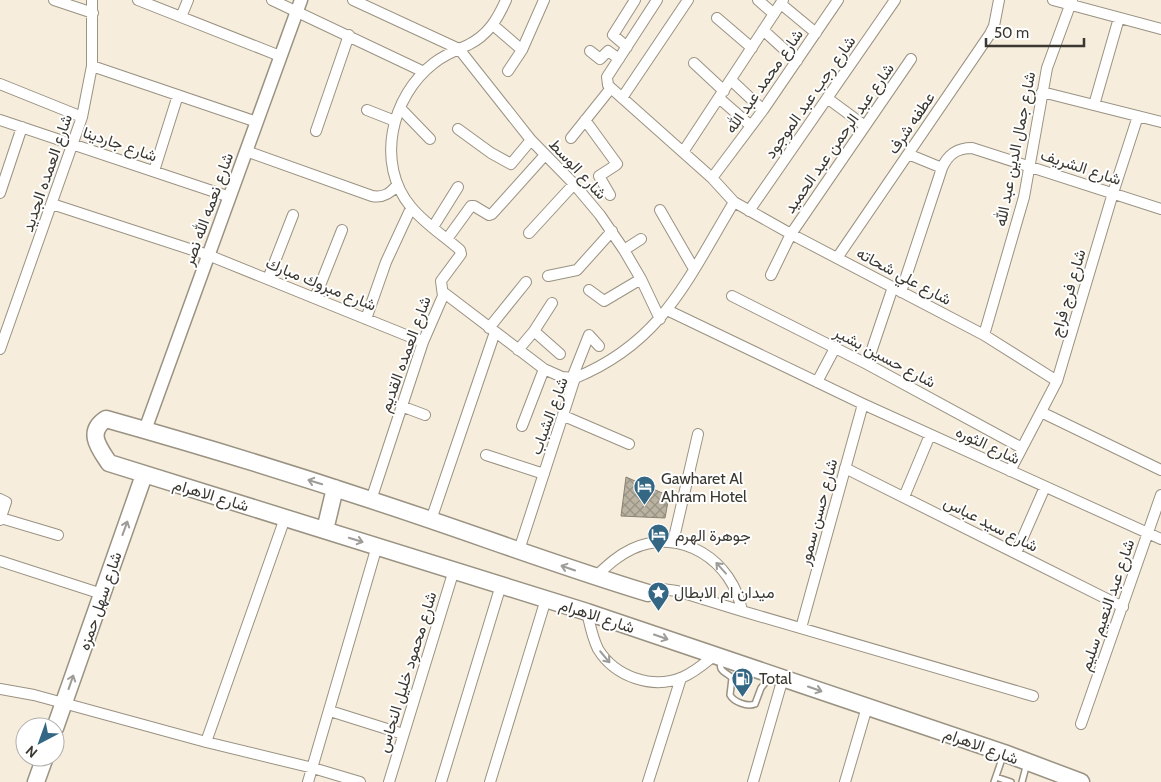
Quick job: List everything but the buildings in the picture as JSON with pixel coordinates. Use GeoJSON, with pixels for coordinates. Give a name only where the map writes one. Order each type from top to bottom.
{"type":"FeatureCollection","features":[{"type":"Feature","properties":{"kind":"main road","name":"شارع الاهرام"},"geometry":{"type":"LineString","coordinates":[[145,430],[106,419],[98,427],[95,438],[109,463],[587,612],[1004,753],[1081,782]]}},
{"type":"Feature","properties":{"kind":"main road"},"geometry":{"type":"LineString","coordinates":[[145,430],[335,488],[595,577],[648,593]]}},
{"type":"Feature","properties":{"kind":"main road","name":"شارع سهل حمزه"},"geometry":{"type":"LineString","coordinates":[[59,717],[144,475]]}},
{"type":"Feature","properties":{"kind":"main road"},"geometry":{"type":"LineString","coordinates":[[325,530],[335,488]]}},
{"type":"Feature","properties":{"kind":"main road"},"geometry":{"type":"LineString","coordinates":[[36,782],[41,767]]}},
{"type":"Feature","properties":{"kind":"street"},"geometry":{"type":"LineString","coordinates":[[54,0],[92,13]]}},
{"type":"Feature","properties":{"kind":"street","name":"شارع العمده الجديد"},"geometry":{"type":"LineString","coordinates":[[0,349],[82,117],[92,66],[92,0]]}},
{"type":"Feature","properties":{"kind":"street"},"geometry":{"type":"LineString","coordinates":[[138,0],[280,56]]}},
{"type":"Feature","properties":{"kind":"street"},"geometry":{"type":"LineString","coordinates":[[181,17],[188,0]]}},
{"type":"Feature","properties":{"kind":"street"},"geometry":{"type":"LineString","coordinates":[[272,0],[299,5],[349,35],[424,72]]}},
{"type":"Feature","properties":{"kind":"street"},"geometry":{"type":"LineString","coordinates":[[352,0],[459,48]]}},
{"type":"Feature","properties":{"kind":"street","name":"شارع العمده القديم"},"geometry":{"type":"LineString","coordinates":[[371,500],[423,342],[442,298],[441,281],[461,254],[460,250],[411,208],[397,185],[390,153],[391,136],[395,121],[410,89],[424,72],[434,62],[481,37],[493,25],[506,0]]}},
{"type":"Feature","properties":{"kind":"street"},"geometry":{"type":"LineString","coordinates":[[508,71],[522,50],[544,0]]}},
{"type":"Feature","properties":{"kind":"street"},"geometry":{"type":"LineString","coordinates":[[627,47],[613,34],[635,0]]}},
{"type":"Feature","properties":{"kind":"street"},"geometry":{"type":"LineString","coordinates":[[571,138],[611,88],[607,80],[657,0]]}},
{"type":"Feature","properties":{"kind":"street"},"geometry":{"type":"LineString","coordinates":[[622,98],[688,0]]}},
{"type":"Feature","properties":{"kind":"street"},"geometry":{"type":"LineString","coordinates":[[758,0],[774,14]]}},
{"type":"Feature","properties":{"kind":"street","name":"شارع محمد عبد الله"},"geometry":{"type":"LineString","coordinates":[[712,178],[763,110],[838,0]]}},
{"type":"Feature","properties":{"kind":"street","name":"شارع رجب عبد الموجود"},"geometry":{"type":"LineString","coordinates":[[749,210],[895,0]]}},
{"type":"Feature","properties":{"kind":"street","name":"عطفه شرف"},"geometry":{"type":"LineString","coordinates":[[837,258],[993,30],[999,0]]}},
{"type":"Feature","properties":{"kind":"street"},"geometry":{"type":"LineString","coordinates":[[1053,0],[1071,2],[1119,18],[1161,29]]}},
{"type":"Feature","properties":{"kind":"street"},"geometry":{"type":"LineString","coordinates":[[683,152],[782,2],[816,32]]}},
{"type":"Feature","properties":{"kind":"street","name":"شارع جمال الدين عبد الله"},"geometry":{"type":"LineString","coordinates":[[984,335],[1020,213],[1030,167],[1042,92],[1054,46],[1071,2]]}},
{"type":"Feature","properties":{"kind":"street","name":"شارع نعمه الله نصر"},"geometry":{"type":"LineString","coordinates":[[145,430],[299,5]]}},
{"type":"Feature","properties":{"kind":"street"},"geometry":{"type":"LineString","coordinates":[[717,18],[752,48]]}},
{"type":"Feature","properties":{"kind":"street"},"geometry":{"type":"LineString","coordinates":[[1094,105],[1119,18]]}},
{"type":"Feature","properties":{"kind":"street"},"geometry":{"type":"LineString","coordinates":[[493,25],[522,50]]}},
{"type":"Feature","properties":{"kind":"street"},"geometry":{"type":"LineString","coordinates":[[763,30],[797,61]]}},
{"type":"Feature","properties":{"kind":"street"},"geometry":{"type":"LineString","coordinates":[[316,131],[349,35]]}},
{"type":"Feature","properties":{"kind":"street","name":"شارع الوسط"},"geometry":{"type":"LineString","coordinates":[[459,48],[531,140],[574,184],[612,231],[664,315]]}},
{"type":"Feature","properties":{"kind":"street"},"geometry":{"type":"LineString","coordinates":[[590,51],[600,59],[608,51],[619,59]]}},
{"type":"Feature","properties":{"kind":"street","name":"شارع عبد الرحمن عبد الحميد"},"geometry":{"type":"LineString","coordinates":[[771,276],[791,234],[911,59]]}},
{"type":"Feature","properties":{"kind":"street"},"geometry":{"type":"LineString","coordinates":[[694,64],[750,126]]}},
{"type":"Feature","properties":{"kind":"street"},"geometry":{"type":"LineString","coordinates":[[92,66],[257,122]]}},
{"type":"Feature","properties":{"kind":"street"},"geometry":{"type":"LineString","coordinates":[[731,80],[763,110]]}},
{"type":"Feature","properties":{"kind":"street"},"geometry":{"type":"LineString","coordinates":[[0,84],[82,117]]}},
{"type":"Feature","properties":{"kind":"street","name":"شارع علي شحاته"},"geometry":{"type":"LineString","coordinates":[[611,88],[712,178],[734,202],[984,335],[1058,380]]}},
{"type":"Feature","properties":{"kind":"street"},"geometry":{"type":"LineString","coordinates":[[1042,92],[1161,122]]}},
{"type":"Feature","properties":{"kind":"street"},"geometry":{"type":"LineString","coordinates":[[154,171],[178,95]]}},
{"type":"Feature","properties":{"kind":"street"},"geometry":{"type":"LineString","coordinates":[[827,98],[865,126]]}},
{"type":"Feature","properties":{"kind":"street"},"geometry":{"type":"LineString","coordinates":[[400,108],[430,139]]}},
{"type":"Feature","properties":{"kind":"street"},"geometry":{"type":"LineString","coordinates":[[367,110],[395,121]]}},
{"type":"Feature","properties":{"kind":"street","name":"شارع فرج فراج"},"geometry":{"type":"LineString","coordinates":[[1010,471],[1058,380],[1113,193],[1138,116]]}},
{"type":"Feature","properties":{"kind":"street","name":"شارع جاردينا"},"geometry":{"type":"LineString","coordinates":[[0,120],[230,197]]}},
{"type":"Feature","properties":{"kind":"street"},"geometry":{"type":"LineString","coordinates":[[585,120],[616,164],[616,166],[599,176],[610,195]]}},
{"type":"Feature","properties":{"kind":"street"},"geometry":{"type":"LineString","coordinates":[[0,193],[22,127]]}},
{"type":"Feature","properties":{"kind":"street"},"geometry":{"type":"LineString","coordinates":[[458,129],[510,164],[531,140]]}},
{"type":"Feature","properties":{"kind":"street","name":"شارع الشريف"},"geometry":{"type":"LineString","coordinates":[[942,168],[950,154],[964,148],[972,148],[1161,209]]}},
{"type":"Feature","properties":{"kind":"street"},"geometry":{"type":"LineString","coordinates":[[246,151],[372,196],[389,194],[397,185]]}},
{"type":"Feature","properties":{"kind":"street"},"geometry":{"type":"LineString","coordinates":[[866,364],[897,289],[942,168],[908,154]]}},
{"type":"Feature","properties":{"kind":"street"},"geometry":{"type":"LineString","coordinates":[[448,240],[471,206],[489,215],[492,214],[545,155]]}},
{"type":"Feature","properties":{"kind":"street"},"geometry":{"type":"LineString","coordinates":[[529,233],[574,184]]}},
{"type":"Feature","properties":{"kind":"street"},"geometry":{"type":"LineString","coordinates":[[433,227],[458,187]]}},
{"type":"Feature","properties":{"kind":"street","name":"شارع الشباب"},"geometry":{"type":"LineString","coordinates":[[519,550],[564,416],[573,378],[602,366],[628,349],[664,315],[734,202]]}},
{"type":"Feature","properties":{"kind":"street","name":"شارع مبروك مبارك"},"geometry":{"type":"LineString","coordinates":[[52,204],[208,255],[423,342]]}},
{"type":"Feature","properties":{"kind":"street"},"geometry":{"type":"LineString","coordinates":[[366,319],[386,262],[411,208]]}},
{"type":"Feature","properties":{"kind":"street"},"geometry":{"type":"LineString","coordinates":[[660,210],[694,269]]}},
{"type":"Feature","properties":{"kind":"street"},"geometry":{"type":"LineString","coordinates":[[268,279],[293,215]]}},
{"type":"Feature","properties":{"kind":"street"},"geometry":{"type":"LineString","coordinates":[[315,298],[342,230]]}},
{"type":"Feature","properties":{"kind":"street"},"geometry":{"type":"LineString","coordinates":[[548,276],[577,270],[612,231]]}},
{"type":"Feature","properties":{"kind":"street"},"geometry":{"type":"LineString","coordinates":[[624,250],[641,239]]}},
{"type":"Feature","properties":{"kind":"street"},"geometry":{"type":"LineString","coordinates":[[589,290],[604,302],[641,279]]}},
{"type":"Feature","properties":{"kind":"street"},"geometry":{"type":"LineString","coordinates":[[431,520],[492,330],[526,282]]}},
{"type":"Feature","properties":{"kind":"street"},"geometry":{"type":"LineString","coordinates":[[443,292],[544,369],[562,377],[573,378],[589,335],[599,346]]}},
{"type":"Feature","properties":{"kind":"street","name":"شارع حسين بشير"},"geometry":{"type":"LineString","coordinates":[[732,296],[866,364],[1022,448]]}},
{"type":"Feature","properties":{"kind":"street"},"geometry":{"type":"LineString","coordinates":[[518,350],[534,331],[552,303]]}},
{"type":"Feature","properties":{"kind":"street","name":"شارع الثوره"},"geometry":{"type":"LineString","coordinates":[[664,315],[817,382],[1161,539]]}},
{"type":"Feature","properties":{"kind":"street"},"geometry":{"type":"LineString","coordinates":[[534,331],[560,354]]}},
{"type":"Feature","properties":{"kind":"street"},"geometry":{"type":"LineString","coordinates":[[817,382],[834,348]]}},
{"type":"Feature","properties":{"kind":"street"},"geometry":{"type":"LineString","coordinates":[[522,426],[544,369]]}},
{"type":"Feature","properties":{"kind":"street","name":"شارع حسن سمور"},"geometry":{"type":"LineString","coordinates":[[801,628],[863,404]]}},
{"type":"Feature","properties":{"kind":"street"},"geometry":{"type":"LineString","coordinates":[[401,406],[425,415]]}},
{"type":"Feature","properties":{"kind":"street"},"geometry":{"type":"LineString","coordinates":[[1041,412],[1161,470]]}},
{"type":"Feature","properties":{"kind":"street"},"geometry":{"type":"LineString","coordinates":[[564,416],[629,444]]}},
{"type":"Feature","properties":{"kind":"street"},"geometry":{"type":"LineString","coordinates":[[673,542],[698,434]]}},
{"type":"Feature","properties":{"kind":"street"},"geometry":{"type":"LineString","coordinates":[[904,497],[930,435]]}},
{"type":"Feature","properties":{"kind":"street"},"geometry":{"type":"LineString","coordinates":[[486,454],[544,474]]}},
{"type":"Feature","properties":{"kind":"street","name":"شارع سيد عباس"},"geometry":{"type":"LineString","coordinates":[[845,468],[1123,607]]}},
{"type":"Feature","properties":{"kind":"street"},"geometry":{"type":"LineString","coordinates":[[1016,554],[1045,487]]}},
{"type":"Feature","properties":{"kind":"street","name":"شارع عبد النعيم سليم"},"geometry":{"type":"LineString","coordinates":[[1081,724],[1161,495]]}},
{"type":"Feature","properties":{"kind":"street"},"geometry":{"type":"LineString","coordinates":[[0,499],[6,501],[0,519],[58,535]]}},
{"type":"Feature","properties":{"kind":"street"},"geometry":{"type":"LineString","coordinates":[[206,742],[285,518]]}},
{"type":"Feature","properties":{"kind":"street"},"geometry":{"type":"LineString","coordinates":[[595,577],[610,562],[633,548],[660,542],[673,542],[703,552],[716,562],[735,587],[742,611]]}},
{"type":"Feature","properties":{"kind":"street"},"geometry":{"type":"LineString","coordinates":[[308,782],[377,546]]}},
{"type":"Feature","properties":{"kind":"street"},"geometry":{"type":"LineString","coordinates":[[0,561],[102,594]]}},
{"type":"Feature","properties":{"kind":"street","name":"شارع محمود خليل النحاس"},"geometry":{"type":"LineString","coordinates":[[389,782],[454,570]]}},
{"type":"Feature","properties":{"kind":"street"},"geometry":{"type":"LineString","coordinates":[[441,782],[501,585]]}},
{"type":"Feature","properties":{"kind":"street"},"geometry":{"type":"LineString","coordinates":[[648,593],[670,589],[1033,696]]}},
{"type":"Feature","properties":{"kind":"street"},"geometry":{"type":"LineString","coordinates":[[490,782],[546,599]]}},
{"type":"Feature","properties":{"kind":"street"},"geometry":{"type":"LineString","coordinates":[[587,612],[592,635],[599,650],[608,662],[621,672],[635,679],[650,682],[666,682],[681,678],[718,656]]}},
{"type":"Feature","properties":{"kind":"street"},"geometry":{"type":"LineString","coordinates":[[753,782],[778,676]]}},
{"type":"Feature","properties":{"kind":"street"},"geometry":{"type":"LineString","coordinates":[[648,782],[681,678]]}},
{"type":"Feature","properties":{"kind":"street"},"geometry":{"type":"LineString","coordinates":[[0,689],[34,695],[360,782]]}},
{"type":"Feature","properties":{"kind":"street"},"geometry":{"type":"LineString","coordinates":[[845,782],[867,707]]}},
{"type":"Feature","properties":{"kind":"street"},"geometry":{"type":"LineString","coordinates":[[330,711],[404,734]]}},
{"type":"Feature","properties":{"kind":"lane"},"geometry":{"type":"LineString","coordinates":[[718,656],[722,672],[730,675],[732,678],[730,696],[734,700],[748,705],[755,704],[761,688],[767,679],[778,676]]}},
{"type":"Feature","properties":{"kind":"lane"},"geometry":{"type":"LineString","coordinates":[[1004,753],[995,780],[1011,782]]}},
{"type":"Feature","properties":{"kind":"lane"},"geometry":{"type":"LineString","coordinates":[[1022,782],[1027,763]]}},
{"type":"Feature","properties":{"kind":"place","name":"Gawharet Al Ahram Hotel"},"geometry":{"type":"Point","coordinates":[645,506]}},
{"type":"Feature","properties":{"kind":"place","name":"جوهرة الهرم"},"geometry":{"type":"Point","coordinates":[659,554]}},
{"type":"Feature","properties":{"kind":"place","name":"ميدان ام الابطال"},"geometry":{"type":"Point","coordinates":[658,611]}},
{"type":"Feature","properties":{"kind":"place","name":"Total"},"geometry":{"type":"Point","coordinates":[743,697]}}]}
